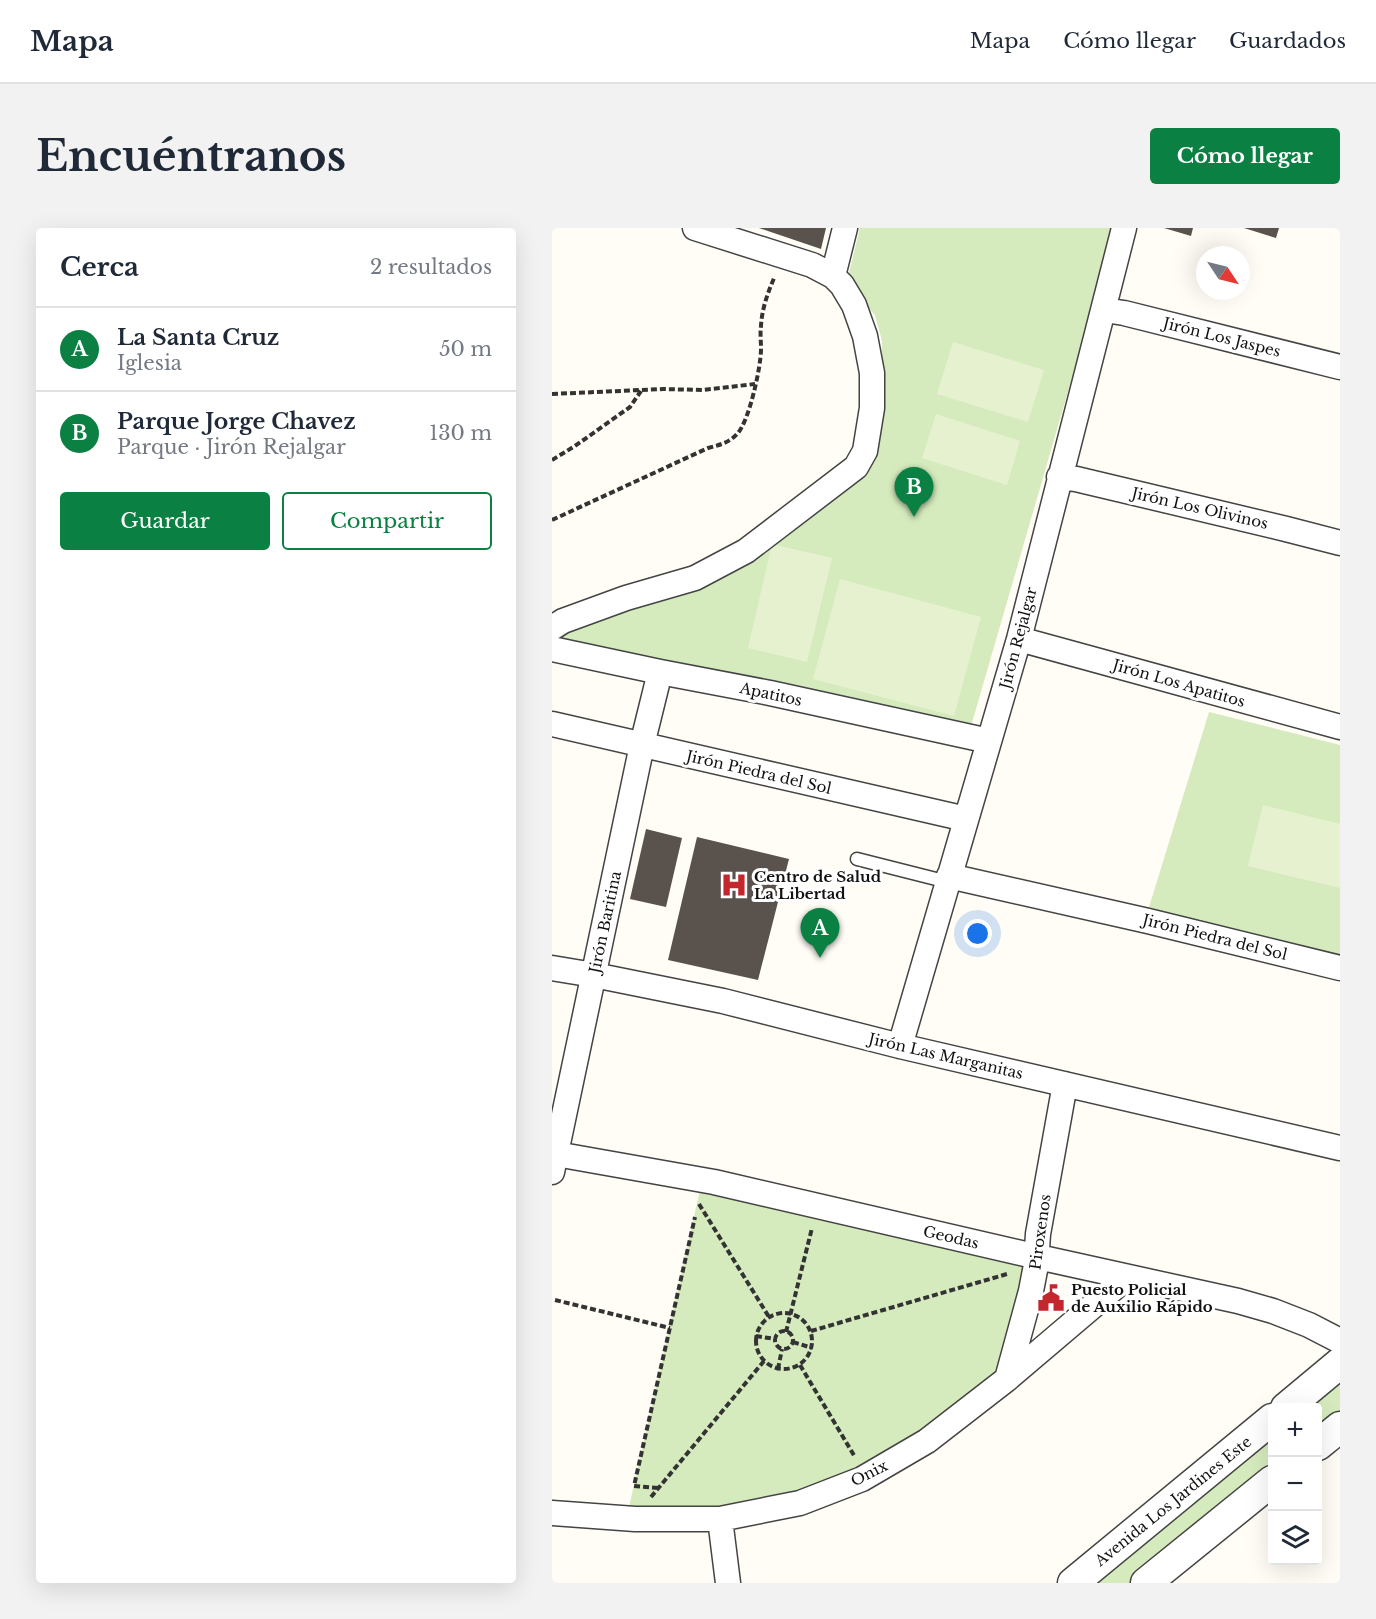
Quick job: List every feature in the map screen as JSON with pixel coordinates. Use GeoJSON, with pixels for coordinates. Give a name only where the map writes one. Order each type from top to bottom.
{"type":"FeatureCollection","features":[{"type":"Feature","properties":{"kind":"street"},"geometry":{"type":"LineString","coordinates":[[552,628],[563,621],[627,598],[706,573],[746,551],[856,467],[865,451],[872,408],[872,373],[865,336],[854,305],[842,285],[833,276],[812,265],[696,228]]}},
{"type":"Feature","properties":{"kind":"street"},"geometry":{"type":"LineString","coordinates":[[833,276],[845,228]]}},
{"type":"Feature","properties":{"kind":"street","name":"Jirón Rejalgar"},"geometry":{"type":"LineString","coordinates":[[900,1046],[1019,639],[1124,228]]}},
{"type":"Feature","properties":{"kind":"street","name":"Jirón Los Jaspes"},"geometry":{"type":"LineString","coordinates":[[1104,310],[1340,366]]}},
{"type":"Feature","properties":{"kind":"street","name":"Jirón Los Olivinos"},"geometry":{"type":"LineString","coordinates":[[1059,477],[1076,479],[1340,543]]}},
{"type":"Feature","properties":{"kind":"street","name":"Jirón Los Apatitos"},"geometry":{"type":"LineString","coordinates":[[1019,639],[1340,727]]}},
{"type":"Feature","properties":{"kind":"street","name":"Apatitos"},"geometry":{"type":"LineString","coordinates":[[552,649],[770,693],[989,741]]}},
{"type":"Feature","properties":{"kind":"street","name":"Jirón Baritina"},"geometry":{"type":"LineString","coordinates":[[554,1163],[642,745],[660,672]]}},
{"type":"Feature","properties":{"kind":"street","name":"Jirón Piedra del Sol"},"geometry":{"type":"LineString","coordinates":[[552,724],[966,819]]}},
{"type":"Feature","properties":{"kind":"street","name":"Jirón Piedra del Sol"},"geometry":{"type":"LineString","coordinates":[[948,879],[1137,918],[1340,968]]}},
{"type":"Feature","properties":{"kind":"street","name":"Jirón Las Marganitas"},"geometry":{"type":"LineString","coordinates":[[552,968],[723,1001],[900,1046],[1340,1148]]}},
{"type":"Feature","properties":{"kind":"street","name":"Piroxenos"},"geometry":{"type":"LineString","coordinates":[[1008,1379],[1038,1257],[1038,1234],[1065,1084]]}},
{"type":"Feature","properties":{"kind":"street","name":"Geodas"},"geometry":{"type":"LineString","coordinates":[[554,1163],[714,1182],[1238,1301],[1309,1325],[1340,1341]]}},
{"type":"Feature","properties":{"kind":"street","name":"Onix"},"geometry":{"type":"LineString","coordinates":[[552,1513],[635,1519],[720,1520],[800,1503],[862,1479],[927,1441],[1008,1379],[1127,1277]]}},
{"type":"Feature","properties":{"kind":"street"},"geometry":{"type":"LineString","coordinates":[[1291,1403],[1340,1363]]}},
{"type":"Feature","properties":{"kind":"street","name":"Avenida Los Jardines Este"},"geometry":{"type":"LineString","coordinates":[[1073,1583],[1268,1422]]}},
{"type":"Feature","properties":{"kind":"street"},"geometry":{"type":"LineString","coordinates":[[1322,1441],[1340,1427]]}},
{"type":"Feature","properties":{"kind":"street"},"geometry":{"type":"LineString","coordinates":[[1146,1583],[1268,1484]]}},
{"type":"Feature","properties":{"kind":"street"},"geometry":{"type":"LineString","coordinates":[[720,1520],[728,1583]]}},
{"type":"Feature","properties":{"kind":"lane"},"geometry":{"type":"LineString","coordinates":[[857,859],[948,879]]}},
{"type":"Feature","properties":{"kind":"path"},"geometry":{"type":"LineString","coordinates":[[552,520],[699,452],[725,444],[738,434],[746,420],[755,384],[761,351],[760,327],[765,298],[783,256]]}},
{"type":"Feature","properties":{"kind":"path"},"geometry":{"type":"LineString","coordinates":[[552,394],[702,390],[755,384]]}},
{"type":"Feature","properties":{"kind":"path"},"geometry":{"type":"LineString","coordinates":[[552,460],[630,407],[641,391]]}},
{"type":"Feature","properties":{"kind":"path"},"geometry":{"type":"LineString","coordinates":[[699,1203],[769,1317]]}},
{"type":"Feature","properties":{"kind":"path"},"geometry":{"type":"LineString","coordinates":[[658,1488],[634,1486],[695,1217]]}},
{"type":"Feature","properties":{"kind":"path"},"geometry":{"type":"LineString","coordinates":[[786,1332],[813,1225]]}},
{"type":"Feature","properties":{"kind":"path"},"geometry":{"type":"LineString","coordinates":[[811,1330],[1013,1272]]}},
{"type":"Feature","properties":{"kind":"path"},"geometry":{"type":"LineString","coordinates":[[555,1300],[670,1328]]}},
{"type":"Feature","properties":{"kind":"path"},"geometry":{"type":"LineString","coordinates":[[782,1312],[791,1313],[807,1323],[811,1330],[812,1348],[807,1359],[800,1365],[791,1369],[778,1369],[764,1361],[759,1354],[756,1336],[759,1327],[769,1317],[782,1312]]}},
{"type":"Feature","properties":{"kind":"path"},"geometry":{"type":"LineString","coordinates":[[786,1332],[777,1334],[775,1339],[777,1345],[782,1349],[789,1348],[793,1342]]}},
{"type":"Feature","properties":{"kind":"path"},"geometry":{"type":"LineString","coordinates":[[786,1332],[793,1342],[812,1348]]}},
{"type":"Feature","properties":{"kind":"path"},"geometry":{"type":"LineString","coordinates":[[756,1336],[775,1339]]}},
{"type":"Feature","properties":{"kind":"path"},"geometry":{"type":"LineString","coordinates":[[778,1369],[782,1349]]}},
{"type":"Feature","properties":{"kind":"path"},"geometry":{"type":"LineString","coordinates":[[645,1504],[764,1361]]}},
{"type":"Feature","properties":{"kind":"path"},"geometry":{"type":"LineString","coordinates":[[800,1365],[857,1460]]}},
{"type":"Feature","properties":{"kind":"green space"},"geometry":{"type":"Polygon","coordinates":[[[860,228],[1111,228],[1080,350],[969,733],[556,640],[562,630],[697,581],[862,472],[882,409],[882,341],[875,315],[846,285],[860,228]]]}},
{"type":"Feature","properties":{"kind":"green space"},"geometry":{"type":"Polygon","coordinates":[[[953,342],[1044,370],[1028,422],[937,394],[953,342]]]}},
{"type":"Feature","properties":{"kind":"green space"},"geometry":{"type":"Polygon","coordinates":[[[936,414],[1020,441],[1007,485],[922,458],[936,414]]]}},
{"type":"Feature","properties":{"kind":"green space"},"geometry":{"type":"Polygon","coordinates":[[[772,544],[832,558],[807,662],[748,648],[772,544]]]}},
{"type":"Feature","properties":{"kind":"green space"},"geometry":{"type":"Polygon","coordinates":[[[840,579],[981,617],[954,716],[813,679],[840,579]]]}},
{"type":"Feature","properties":{"kind":"green space"},"geometry":{"type":"Polygon","coordinates":[[[1209,712],[1340,745],[1340,961],[1146,917],[1209,712]]]}},
{"type":"Feature","properties":{"kind":"green space"},"geometry":{"type":"Polygon","coordinates":[[[1263,805],[1340,824],[1340,888],[1248,866],[1263,805]]]}},
{"type":"Feature","properties":{"kind":"green space"},"geometry":{"type":"Polygon","coordinates":[[[702,1181],[1037,1258],[1007,1378],[928,1440],[800,1502],[627,1516],[702,1181]]]}},
{"type":"Feature","properties":{"kind":"green space"},"geometry":{"type":"Polygon","coordinates":[[[1340,1375],[1340,1412],[1322,1427],[1322,1403],[1307,1403],[1340,1375]]]}},
{"type":"Feature","properties":{"kind":"green space"},"geometry":{"type":"Polygon","coordinates":[[[1268,1433],[1268,1470],[1132,1583],[1085,1583],[1268,1433]]]}},
{"type":"Feature","properties":{"kind":"building"},"geometry":{"type":"Polygon","coordinates":[[[759,228],[826,228],[821,249],[759,228]]]}},
{"type":"Feature","properties":{"kind":"building"},"geometry":{"type":"Polygon","coordinates":[[[1164,228],[1193,228],[1191,236],[1164,228]]]}},
{"type":"Feature","properties":{"kind":"building"},"geometry":{"type":"Polygon","coordinates":[[[1244,228],[1279,228],[1276,238],[1244,228]]]}},
{"type":"Feature","properties":{"kind":"building"},"geometry":{"type":"Polygon","coordinates":[[[646,829],[682,838],[666,907],[630,899],[646,829]]]}},
{"type":"Feature","properties":{"kind":"building","name":"Centro de Salud La Libertad"},"geometry":{"type":"Polygon","coordinates":[[[697,837],[789,859],[758,980],[668,960],[697,837]]]}},
{"type":"Feature","properties":{"kind":"place","name":"Parque Jorge Chavez"},"geometry":{"type":"Point","coordinates":[914,517]}},
{"type":"Feature","properties":{"kind":"place","name":"Centro de Salud La Libertad"},"geometry":{"type":"Point","coordinates":[734,885]}},
{"type":"Feature","properties":{"kind":"place","name":"La Santa Cruz"},"geometry":{"type":"Point","coordinates":[820,958]}},
{"type":"Feature","properties":{"kind":"place","name":"Puesto Policial de Auxilio Rápido"},"geometry":{"type":"Point","coordinates":[1051,1298]}}]}
